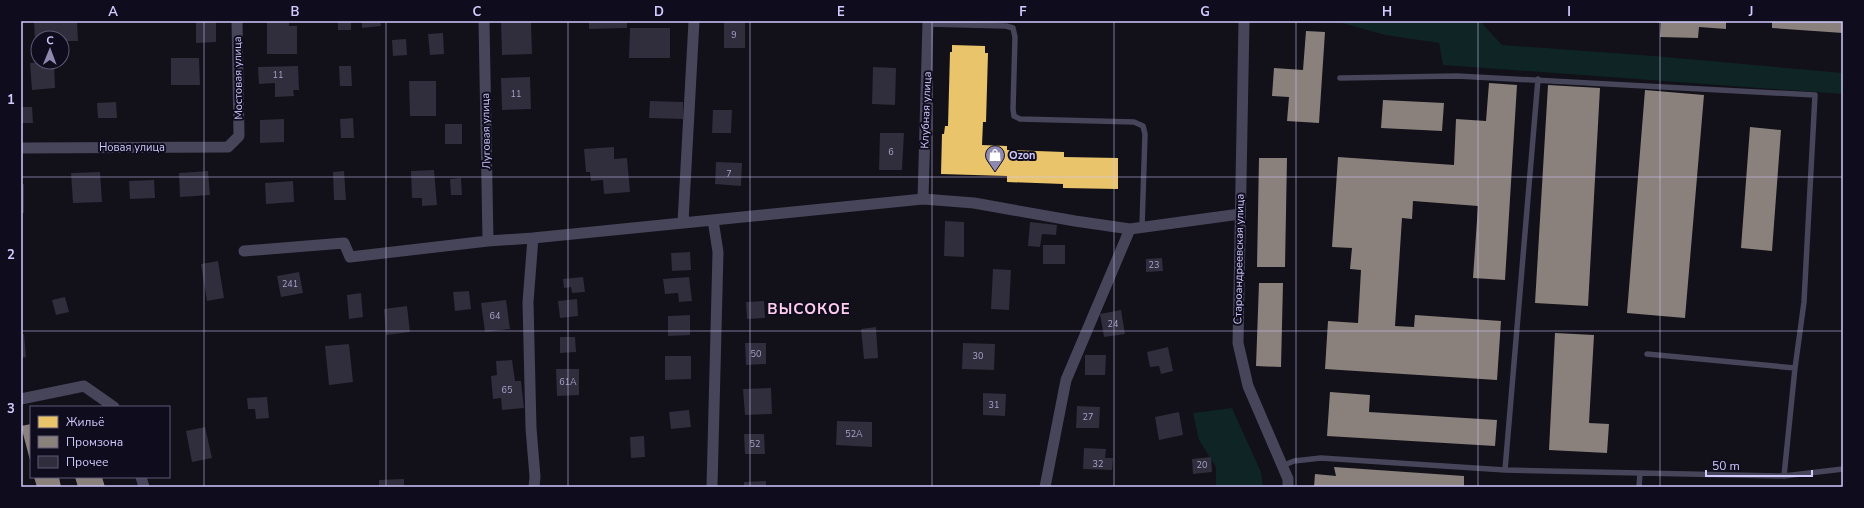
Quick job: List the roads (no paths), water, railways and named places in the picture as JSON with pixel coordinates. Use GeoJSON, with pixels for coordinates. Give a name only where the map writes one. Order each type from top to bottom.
{"type":"FeatureCollection","features":[{"type":"Feature","properties":{"kind":"street","name":"Мостовая улица"},"geometry":{"type":"LineString","coordinates":[[237,21],[239,136]]}},
{"type":"Feature","properties":{"kind":"street","name":"Луговая улица"},"geometry":{"type":"LineString","coordinates":[[484,21],[488,241]]}},
{"type":"Feature","properties":{"kind":"street"},"geometry":{"type":"LineString","coordinates":[[682,222],[694,21]]}},
{"type":"Feature","properties":{"kind":"street","name":"Староандреевская улица"},"geometry":{"type":"LineString","coordinates":[[1244,21],[1238,343],[1248,386],[1288,479],[1288,487]]}},
{"type":"Feature","properties":{"kind":"street","name":"Клубная улица"},"geometry":{"type":"LineString","coordinates":[[923,198],[928,22]]}},
{"type":"Feature","properties":{"kind":"street","name":"Новая улица"},"geometry":{"type":"LineString","coordinates":[[21,148],[228,147],[239,136]]}},
{"type":"Feature","properties":{"kind":"street"},"geometry":{"type":"LineString","coordinates":[[244,251],[344,243],[350,257],[488,241],[533,238],[923,198],[974,203],[1130,229],[1240,214]]}},
{"type":"Feature","properties":{"kind":"street"},"geometry":{"type":"LineString","coordinates":[[712,487],[718,252],[713,220]]}},
{"type":"Feature","properties":{"kind":"street"},"geometry":{"type":"LineString","coordinates":[[1045,487],[1066,380],[1130,229]]}},
{"type":"Feature","properties":{"kind":"street"},"geometry":{"type":"LineString","coordinates":[[533,238],[528,302],[531,428],[535,477],[534,487]]}},
{"type":"Feature","properties":{"kind":"street"},"geometry":{"type":"LineString","coordinates":[[21,399],[84,386],[113,406]]}},
{"type":"Feature","properties":{"kind":"lane"},"geometry":{"type":"LineString","coordinates":[[928,22],[1006,26],[1013,28],[1015,37],[1012,109],[1014,116],[1020,119],[1134,122],[1143,126],[1145,134],[1142,227]]}},
{"type":"Feature","properties":{"kind":"lane"},"geometry":{"type":"LineString","coordinates":[[1340,78],[1457,76],[1538,79],[1815,95],[1804,302],[1795,368],[1784,476]]}},
{"type":"Feature","properties":{"kind":"lane"},"geometry":{"type":"LineString","coordinates":[[1505,470],[1538,79]]}},
{"type":"Feature","properties":{"kind":"lane"},"geometry":{"type":"LineString","coordinates":[[1647,354],[1795,368]]}},
{"type":"Feature","properties":{"kind":"lane"},"geometry":{"type":"LineString","coordinates":[[1282,466],[1294,461],[1321,458],[1505,470],[1640,473],[1784,476],[1843,469]]}},
{"type":"Feature","properties":{"kind":"lane"},"geometry":{"type":"LineString","coordinates":[[1639,487],[1640,473]]}},
{"type":"Feature","properties":{"kind":"place","name":"Ozon"},"geometry":{"type":"Point","coordinates":[995,172]}},
{"type":"Feature","properties":{"kind":"district","name":"ВЫСОКОЕ"},"geometry":{"type":"Point","coordinates":[809,309]}}]}
